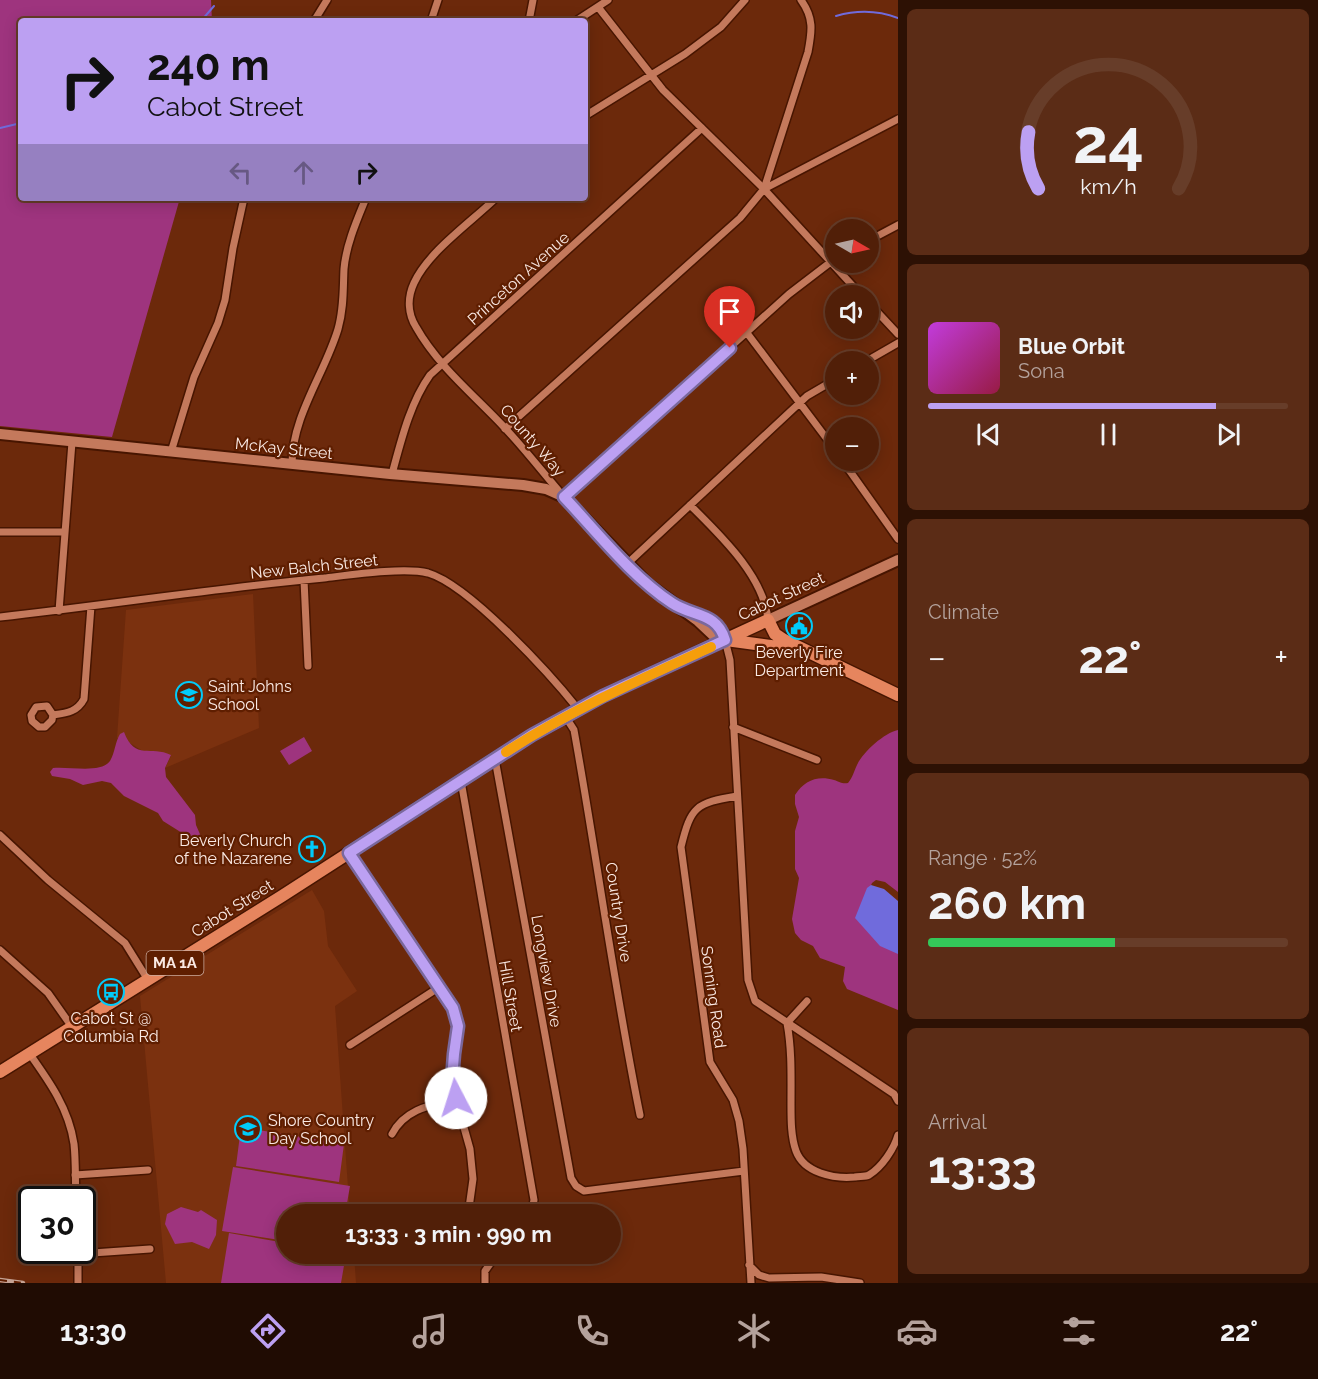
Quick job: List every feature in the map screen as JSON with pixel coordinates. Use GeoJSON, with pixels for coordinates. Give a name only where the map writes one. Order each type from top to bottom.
{"type":"FeatureCollection","features":[{"type":"Feature","properties":{"kind":"highway","name":"Cabot Street"},"geometry":{"type":"LineString","coordinates":[[0,1072],[565,716],[768,620]]}},
{"type":"Feature","properties":{"kind":"highway"},"geometry":{"type":"LineString","coordinates":[[768,620],[778,637],[898,695]]}},
{"type":"Feature","properties":{"kind":"highway"},"geometry":{"type":"LineString","coordinates":[[725,640],[801,650]]}},
{"type":"Feature","properties":{"kind":"main road","name":"McKay Street"},"geometry":{"type":"LineString","coordinates":[[0,434],[536,487],[564,497]]}},
{"type":"Feature","properties":{"kind":"main road","name":"County Way"},"geometry":{"type":"LineString","coordinates":[[564,497],[654,590],[681,609],[716,622],[725,640]]}},
{"type":"Feature","properties":{"kind":"main road","name":"Cabot Street"},"geometry":{"type":"LineString","coordinates":[[768,620],[898,560]]}},
{"type":"Feature","properties":{"kind":"street"},"geometry":{"type":"LineString","coordinates":[[316,18],[327,0]]}},
{"type":"Feature","properties":{"kind":"street"},"geometry":{"type":"LineString","coordinates":[[432,18],[438,0]]}},
{"type":"Feature","properties":{"kind":"street"},"geometry":{"type":"LineString","coordinates":[[530,18],[533,0]]}},
{"type":"Feature","properties":{"kind":"street"},"geometry":{"type":"LineString","coordinates":[[581,18],[609,0]]}},
{"type":"Feature","properties":{"kind":"street"},"geometry":{"type":"LineString","coordinates":[[588,114],[685,54],[721,27],[745,0]]}},
{"type":"Feature","properties":{"kind":"street"},"geometry":{"type":"LineString","coordinates":[[505,429],[740,218],[764,189],[808,52],[812,20],[801,0]]}},
{"type":"Feature","properties":{"kind":"street"},"geometry":{"type":"LineString","coordinates":[[598,7],[663,90],[825,252]]}},
{"type":"Feature","properties":{"kind":"street"},"geometry":{"type":"LineString","coordinates":[[764,189],[898,119]]}},
{"type":"Feature","properties":{"kind":"street","name":"Princeton Avenue"},"geometry":{"type":"LineString","coordinates":[[392,474],[422,387],[442,364],[702,128]]}},
{"type":"Feature","properties":{"kind":"street"},"geometry":{"type":"LineString","coordinates":[[171,452],[194,377],[218,323],[225,300],[243,201]]}},
{"type":"Feature","properties":{"kind":"street"},"geometry":{"type":"LineString","coordinates":[[292,464],[296,434],[338,328],[344,304],[344,268],[365,201]]}},
{"type":"Feature","properties":{"kind":"street","name":"County Way"},"geometry":{"type":"LineString","coordinates":[[493,201],[421,268],[410,295],[409,311],[416,327],[442,364],[505,429],[564,497]]}},
{"type":"Feature","properties":{"kind":"street"},"geometry":{"type":"LineString","coordinates":[[879,234],[898,225]]}},
{"type":"Feature","properties":{"kind":"street"},"geometry":{"type":"LineString","coordinates":[[564,497],[825,265]]}},
{"type":"Feature","properties":{"kind":"street"},"geometry":{"type":"LineString","coordinates":[[843,273],[853,285]]}},
{"type":"Feature","properties":{"kind":"street"},"geometry":{"type":"LineString","coordinates":[[879,314],[898,334]]}},
{"type":"Feature","properties":{"kind":"street"},"geometry":{"type":"LineString","coordinates":[[747,333],[825,437]]}},
{"type":"Feature","properties":{"kind":"street"},"geometry":{"type":"LineString","coordinates":[[879,354],[898,343]]}},
{"type":"Feature","properties":{"kind":"street"},"geometry":{"type":"LineString","coordinates":[[627,564],[807,396],[825,385]]}},
{"type":"Feature","properties":{"kind":"street"},"geometry":{"type":"LineString","coordinates":[[59,610],[72,442]]}},
{"type":"Feature","properties":{"kind":"street"},"geometry":{"type":"LineString","coordinates":[[850,471],[898,539]]}},
{"type":"Feature","properties":{"kind":"street"},"geometry":{"type":"LineString","coordinates":[[690,505],[722,537],[745,566],[767,606],[768,620]]}},
{"type":"Feature","properties":{"kind":"street"},"geometry":{"type":"LineString","coordinates":[[0,532],[65,531]]}},
{"type":"Feature","properties":{"kind":"street","name":"New Balch Street"},"geometry":{"type":"LineString","coordinates":[[0,617],[304,580],[417,571],[438,577],[455,587],[482,609],[525,651],[578,709]]}},
{"type":"Feature","properties":{"kind":"street"},"geometry":{"type":"LineString","coordinates":[[304,580],[308,666]]}},
{"type":"Feature","properties":{"kind":"street"},"geometry":{"type":"LineString","coordinates":[[53,715],[75,711],[84,699],[91,606]]}},
{"type":"Feature","properties":{"kind":"street"},"geometry":{"type":"LineString","coordinates":[[725,640],[730,660],[748,980],[755,1001],[894,1094],[898,1101]]}},
{"type":"Feature","properties":{"kind":"street","name":"Country Drive"},"geometry":{"type":"LineString","coordinates":[[565,716],[574,730],[627,1054],[640,1115]]}},
{"type":"Feature","properties":{"kind":"street"},"geometry":{"type":"LineString","coordinates":[[734,727],[817,760]]}},
{"type":"Feature","properties":{"kind":"street","name":"Longview Drive"},"geometry":{"type":"LineString","coordinates":[[495,759],[571,1178],[576,1186],[584,1191],[744,1171]]}},
{"type":"Feature","properties":{"kind":"street","name":"Hill Street"},"geometry":{"type":"LineString","coordinates":[[461,781],[533,1204]]}},
{"type":"Feature","properties":{"kind":"street","name":"Sonning Road"},"geometry":{"type":"LineString","coordinates":[[737,796],[703,804],[693,811],[686,826],[681,847],[710,1062],[733,1100],[739,1121],[751,1283]]}},
{"type":"Feature","properties":{"kind":"street"},"geometry":{"type":"LineString","coordinates":[[0,836],[48,880],[124,943],[148,980]]}},
{"type":"Feature","properties":{"kind":"street"},"geometry":{"type":"LineString","coordinates":[[349,853],[453,1008],[458,1026],[452,1080],[470,1149],[473,1179],[470,1204]]}},
{"type":"Feature","properties":{"kind":"street"},"geometry":{"type":"LineString","coordinates":[[0,950],[48,993],[72,1027]]}},
{"type":"Feature","properties":{"kind":"street"},"geometry":{"type":"LineString","coordinates":[[350,1045],[438,988]]}},
{"type":"Feature","properties":{"kind":"street"},"geometry":{"type":"LineString","coordinates":[[787,1023],[807,1001]]}},
{"type":"Feature","properties":{"kind":"street"},"geometry":{"type":"LineString","coordinates":[[787,1023],[790,1040],[792,1124],[796,1152],[806,1165],[823,1174],[847,1177],[868,1175],[895,1145],[898,1135]]}},
{"type":"Feature","properties":{"kind":"street"},"geometry":{"type":"LineString","coordinates":[[29,1053],[55,1090],[68,1120],[74,1144],[75,1186]]}},
{"type":"Feature","properties":{"kind":"street"},"geometry":{"type":"LineString","coordinates":[[392,1134],[398,1122],[416,1110],[456,1098]]}},
{"type":"Feature","properties":{"kind":"street"},"geometry":{"type":"LineString","coordinates":[[75,1175],[148,1170]]}},
{"type":"Feature","properties":{"kind":"street"},"geometry":{"type":"LineString","coordinates":[[96,1251],[150,1249]]}},
{"type":"Feature","properties":{"kind":"street"},"geometry":{"type":"LineString","coordinates":[[78,1264],[78,1283]]}},
{"type":"Feature","properties":{"kind":"street"},"geometry":{"type":"LineString","coordinates":[[485,1283],[485,1271],[490,1264]]}},
{"type":"Feature","properties":{"kind":"street"},"geometry":{"type":"LineString","coordinates":[[749,1265],[759,1275],[769,1278],[821,1277],[860,1283]]}},
{"type":"Feature","properties":{"kind":"shaded area"},"geometry":{"type":"Polygon","coordinates":[[[0,0],[211,0],[212,18],[18,18],[18,201],[179,201],[112,437],[0,426],[0,0]]]}},
{"type":"Feature","properties":{"kind":"shaded area","name":"Saint Johns School"},"geometry":{"type":"Polygon","coordinates":[[[253,594],[259,728],[165,768],[171,756],[153,751],[144,752],[127,741],[117,738],[126,610],[253,594]]]}},
{"type":"Feature","properties":{"kind":"shaded area"},"geometry":{"type":"Polygon","coordinates":[[[898,730],[898,892],[885,882],[876,880],[872,883],[861,908],[898,947],[898,1010],[847,989],[843,981],[845,967],[820,958],[813,946],[801,940],[795,933],[792,919],[799,878],[795,869],[795,831],[799,817],[795,795],[802,786],[812,780],[822,778],[848,783],[860,760],[869,749],[880,739],[898,730]]]}},
{"type":"Feature","properties":{"kind":"shaded area"},"geometry":{"type":"Polygon","coordinates":[[[124,732],[128,741],[138,749],[171,755],[165,768],[166,777],[195,815],[196,825],[206,848],[163,821],[158,813],[124,796],[111,783],[102,781],[83,785],[70,779],[52,776],[50,772],[53,768],[92,768],[106,765],[112,758],[120,734],[124,732]]]}},
{"type":"Feature","properties":{"kind":"shaded area"},"geometry":{"type":"Polygon","coordinates":[[[304,737],[312,751],[289,765],[280,751],[304,737]]]}},
{"type":"Feature","properties":{"kind":"shaded area"},"geometry":{"type":"Polygon","coordinates":[[[871,885],[884,889],[898,901],[898,954],[880,946],[855,918],[867,888],[871,885]]]}},
{"type":"Feature","properties":{"kind":"shaded area","name":"Shore Country Day School"},"geometry":{"type":"Polygon","coordinates":[[[312,890],[324,911],[328,946],[357,991],[335,1006],[349,1204],[276,1204],[276,1264],[355,1264],[356,1283],[166,1283],[140,996],[312,890]]]}},
{"type":"Feature","properties":{"kind":"shaded area"},"geometry":{"type":"Polygon","coordinates":[[[241,1127],[344,1144],[339,1182],[236,1166],[241,1127]]]}},
{"type":"Feature","properties":{"kind":"shaded area"},"geometry":{"type":"Polygon","coordinates":[[[233,1167],[350,1186],[347,1204],[276,1204],[276,1239],[222,1231],[233,1167]]]}},
{"type":"Feature","properties":{"kind":"shaded area"},"geometry":{"type":"Polygon","coordinates":[[[181,1207],[198,1212],[201,1210],[217,1220],[216,1235],[209,1249],[192,1242],[175,1244],[165,1224],[167,1214],[181,1207]]]}},
{"type":"Feature","properties":{"kind":"shaded area"},"geometry":{"type":"Polygon","coordinates":[[[229,1233],[276,1241],[276,1264],[344,1264],[341,1283],[221,1283],[229,1233]]]}},
{"type":"Feature","properties":{"kind":"waterway"},"geometry":{"type":"LineString","coordinates":[[204,18],[214,6]]}},
{"type":"Feature","properties":{"kind":"waterway"},"geometry":{"type":"LineString","coordinates":[[836,16],[867,12],[882,13],[898,18]]}},
{"type":"Feature","properties":{"kind":"waterway"},"geometry":{"type":"LineString","coordinates":[[0,128],[18,124]]}},
{"type":"Feature","properties":{"kind":"railway"},"geometry":{"type":"LineString","coordinates":[[0,1280],[23,1283]]}},
{"type":"Feature","properties":{"kind":"slow traffic"},"geometry":{"type":"LineString","coordinates":[[506,752],[603,696],[711,647]]}},
{"type":"Feature","properties":{"kind":"place","name":"Beverly Fire Department"},"geometry":{"type":"Point","coordinates":[799,626]}},
{"type":"Feature","properties":{"kind":"place","name":"Saint Johns School"},"geometry":{"type":"Point","coordinates":[189,695]}},
{"type":"Feature","properties":{"kind":"place","name":"Beverly Church of the Nazarene"},"geometry":{"type":"Point","coordinates":[312,849]}},
{"type":"Feature","properties":{"kind":"place","name":"Cabot St @ Columbia Rd"},"geometry":{"type":"Point","coordinates":[111,992]}},
{"type":"Feature","properties":{"kind":"place","name":"Shore Country Day School"},"geometry":{"type":"Point","coordinates":[248,1129]}},
{"type":"Feature","properties":{"kind":"route"},"geometry":{"type":"LineString","coordinates":[[456,1098],[452,1080],[458,1026],[453,1008],[349,853],[532,735],[603,696],[725,640],[716,622],[681,609],[649,585],[564,497],[730,348]]}}]}
